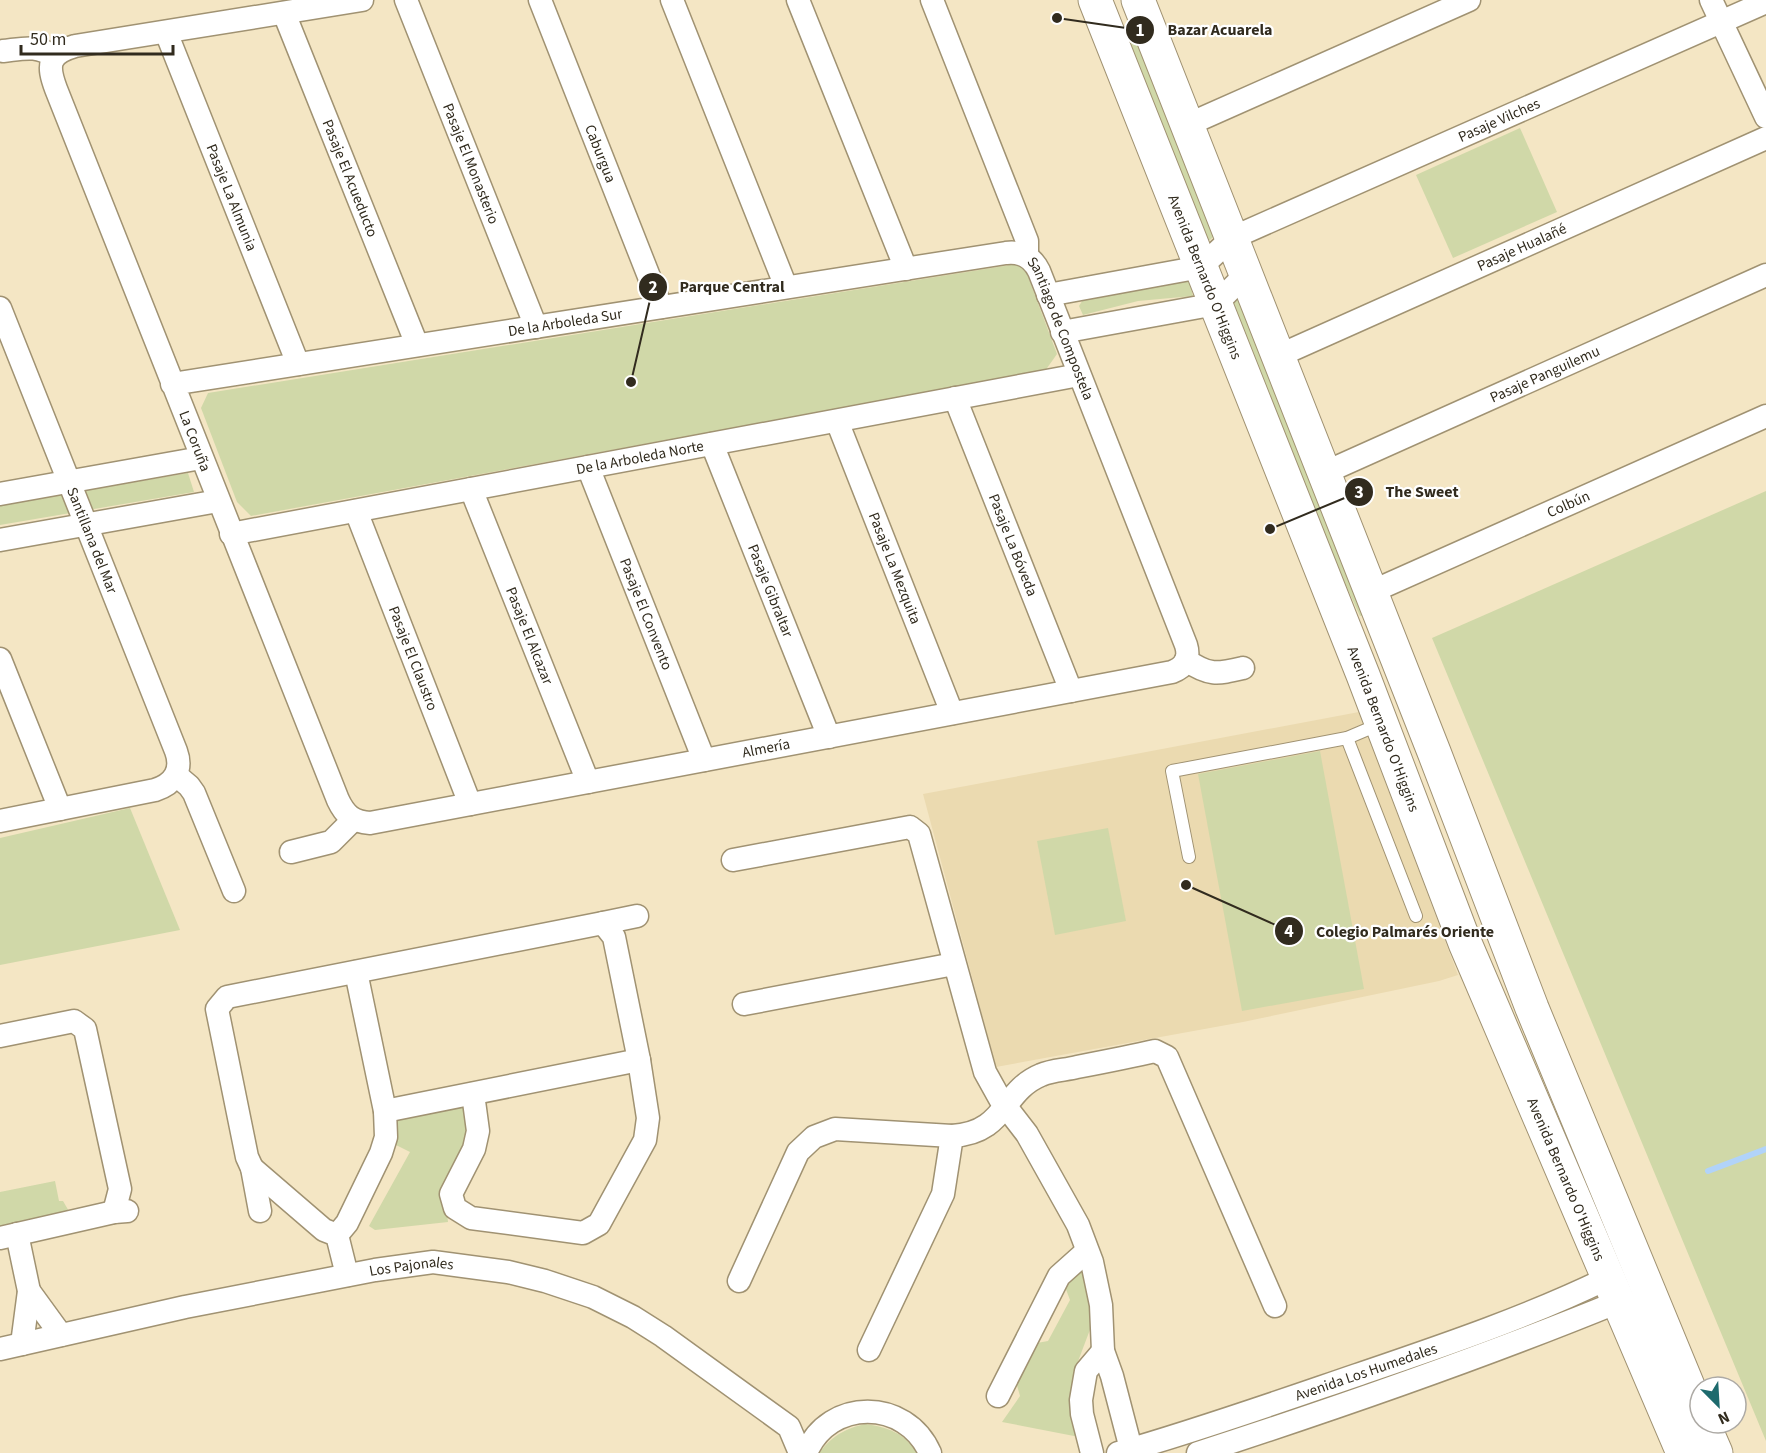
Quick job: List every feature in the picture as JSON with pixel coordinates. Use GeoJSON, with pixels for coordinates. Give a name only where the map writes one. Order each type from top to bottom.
{"type":"FeatureCollection","features":[{"type":"Feature","properties":{"kind":"main road"},"geometry":{"type":"LineString","coordinates":[[1098,7],[1129,0]]}},
{"type":"Feature","properties":{"kind":"main road"},"geometry":{"type":"LineString","coordinates":[[1138,0],[1377,606],[1532,1008],[1688,1386]]}},
{"type":"Feature","properties":{"kind":"main road","name":"Avenida Bernardo O'Higgins"},"geometry":{"type":"LineString","coordinates":[[1098,7],[1382,724],[1473,963],[1683,1453]]}},
{"type":"Feature","properties":{"kind":"main road"},"geometry":{"type":"LineString","coordinates":[[1333,601],[1346,615],[1365,621],[1377,606]]}},
{"type":"Feature","properties":{"kind":"main road"},"geometry":{"type":"LineString","coordinates":[[1708,1435],[1716,1453]]}},
{"type":"Feature","properties":{"kind":"street"},"geometry":{"type":"LineString","coordinates":[[3,51],[34,48],[42,49],[54,57],[62,50],[75,46],[362,0]]}},
{"type":"Feature","properties":{"kind":"street","name":"Pasaje El Monasterio"},"geometry":{"type":"LineString","coordinates":[[406,0],[536,327]]}},
{"type":"Feature","properties":{"kind":"street","name":"Caburgua"},"geometry":{"type":"LineString","coordinates":[[540,0],[661,307]]}},
{"type":"Feature","properties":{"kind":"street"},"geometry":{"type":"LineString","coordinates":[[672,0],[786,287]]}},
{"type":"Feature","properties":{"kind":"street"},"geometry":{"type":"LineString","coordinates":[[798,0],[906,269]]}},
{"type":"Feature","properties":{"kind":"street","name":"Santiago de Compostela"},"geometry":{"type":"LineString","coordinates":[[933,0],[1027,241],[1027,256],[1036,265],[1186,645],[1188,655],[1186,660]]}},
{"type":"Feature","properties":{"kind":"street"},"geometry":{"type":"LineString","coordinates":[[1187,125],[1468,0]]}},
{"type":"Feature","properties":{"kind":"street"},"geometry":{"type":"LineString","coordinates":[[1711,0],[1766,117]]}},
{"type":"Feature","properties":{"kind":"street","name":"Pasaje Vilches"},"geometry":{"type":"LineString","coordinates":[[1232,238],[1766,2]]}},
{"type":"Feature","properties":{"kind":"street","name":"Pasaje El Acueducto"},"geometry":{"type":"LineString","coordinates":[[284,13],[417,345]]}},
{"type":"Feature","properties":{"kind":"street","name":"Pasaje La Almunia"},"geometry":{"type":"LineString","coordinates":[[166,32],[298,364]]}},
{"type":"Feature","properties":{"kind":"street","name":"La Coruña"},"geometry":{"type":"LineString","coordinates":[[54,57],[50,62],[52,79],[201,458],[338,800],[343,810],[354,820]]}},
{"type":"Feature","properties":{"kind":"street","name":"Pasaje Hualañé"},"geometry":{"type":"LineString","coordinates":[[1278,356],[1766,138]]}},
{"type":"Feature","properties":{"kind":"street"},"geometry":{"type":"LineString","coordinates":[[1048,295],[1201,267],[1232,238]]}},
{"type":"Feature","properties":{"kind":"street","name":"De la Arboleda Sur"},"geometry":{"type":"LineString","coordinates":[[172,384],[1006,253],[1020,253],[1027,256]]}},
{"type":"Feature","properties":{"kind":"street"},"geometry":{"type":"LineString","coordinates":[[1047,381],[1066,342],[1216,304],[1246,274]]}},
{"type":"Feature","properties":{"kind":"street","name":"Pasaje Panguilemu"},"geometry":{"type":"LineString","coordinates":[[1324,473],[1766,275]]}},
{"type":"Feature","properties":{"kind":"street","name":"Santillana del Mar"},"geometry":{"type":"LineString","coordinates":[[0,308],[179,759],[176,775]]}},
{"type":"Feature","properties":{"kind":"street","name":"De la Arboleda Norte"},"geometry":{"type":"LineString","coordinates":[[231,534],[1079,375]]}},
{"type":"Feature","properties":{"kind":"street","name":"Pasaje La Bóveda"},"geometry":{"type":"LineString","coordinates":[[955,398],[1071,691]]}},
{"type":"Feature","properties":{"kind":"street","name":"Colbún"},"geometry":{"type":"LineString","coordinates":[[1377,606],[1766,416]]}},
{"type":"Feature","properties":{"kind":"street","name":"Pasaje La Mezquita"},"geometry":{"type":"LineString","coordinates":[[837,421],[952,714]]}},
{"type":"Feature","properties":{"kind":"street","name":"Pasaje Gibraltar"},"geometry":{"type":"LineString","coordinates":[[712,444],[829,737]]}},
{"type":"Feature","properties":{"kind":"street"},"geometry":{"type":"LineString","coordinates":[[0,494],[201,458]]}},
{"type":"Feature","properties":{"kind":"street","name":"Pasaje El Convento"},"geometry":{"type":"LineString","coordinates":[[588,467],[704,760]]}},
{"type":"Feature","properties":{"kind":"street","name":"Pasaje El Alcazar"},"geometry":{"type":"LineString","coordinates":[[471,489],[588,782]]}},
{"type":"Feature","properties":{"kind":"street"},"geometry":{"type":"LineString","coordinates":[[0,540],[218,501]]}},
{"type":"Feature","properties":{"kind":"street","name":"Pasaje El Claustro"},"geometry":{"type":"LineString","coordinates":[[356,511],[470,804]]}},
{"type":"Feature","properties":{"kind":"street"},"geometry":{"type":"LineString","coordinates":[[0,659],[60,809]]}},
{"type":"Feature","properties":{"kind":"street"},"geometry":{"type":"LineString","coordinates":[[1186,660],[1207,672],[1221,673],[1243,668]]}},
{"type":"Feature","properties":{"kind":"street","name":"Almería"},"geometry":{"type":"LineString","coordinates":[[354,820],[370,823],[1172,672],[1179,670],[1186,660]]}},
{"type":"Feature","properties":{"kind":"street"},"geometry":{"type":"LineString","coordinates":[[0,821],[155,790],[171,782],[176,775],[194,793],[234,891]]}},
{"type":"Feature","properties":{"kind":"street"},"geometry":{"type":"LineString","coordinates":[[291,852],[331,842],[354,820]]}},
{"type":"Feature","properties":{"kind":"street"},"geometry":{"type":"LineString","coordinates":[[733,860],[910,827],[919,834],[985,1072],[1006,1108],[1027,1134],[1046,1167],[1078,1225],[1092,1262],[1101,1305],[1103,1351],[1112,1376],[1124,1451]]}},
{"type":"Feature","properties":{"kind":"street"},"geometry":{"type":"LineString","coordinates":[[260,1210],[217,1009],[227,997],[637,916]]}},
{"type":"Feature","properties":{"kind":"street"},"geometry":{"type":"LineString","coordinates":[[473,1094],[477,1131],[474,1149],[451,1194],[455,1209],[471,1218],[583,1233],[599,1224],[645,1140],[648,1118],[639,1060],[614,937],[603,923]]}},
{"type":"Feature","properties":{"kind":"street"},"geometry":{"type":"LineString","coordinates":[[744,1004],[954,964]]}},
{"type":"Feature","properties":{"kind":"street"},"geometry":{"type":"LineString","coordinates":[[338,1240],[381,1153],[386,1137],[385,1111],[356,972]]}},
{"type":"Feature","properties":{"kind":"street"},"geometry":{"type":"LineString","coordinates":[[0,1036],[74,1021],[85,1029],[120,1189],[120,1211],[5,1232],[29,1291],[61,1335]]}},
{"type":"Feature","properties":{"kind":"street"},"geometry":{"type":"LineString","coordinates":[[739,1281],[798,1152],[814,1137],[835,1129],[969,1135],[986,1127],[1006,1108],[1023,1085],[1042,1074],[1155,1051],[1167,1057],[1275,1306]]}},
{"type":"Feature","properties":{"kind":"street"},"geometry":{"type":"LineString","coordinates":[[385,1111],[639,1060]]}},
{"type":"Feature","properties":{"kind":"street"},"geometry":{"type":"LineString","coordinates":[[869,1350],[943,1194],[952,1136]]}},
{"type":"Feature","properties":{"kind":"street"},"geometry":{"type":"LineString","coordinates":[[252,1168],[338,1240],[347,1275]]}},
{"type":"Feature","properties":{"kind":"street"},"geometry":{"type":"LineString","coordinates":[[998,1396],[1059,1276],[1087,1251]]}},
{"type":"Feature","properties":{"kind":"street","name":"Los Pajonales"},"geometry":{"type":"LineString","coordinates":[[0,1349],[185,1307],[347,1275],[433,1263],[508,1272],[545,1281],[592,1297],[633,1317],[663,1336],[789,1427]]}},
{"type":"Feature","properties":{"kind":"street","name":"Avenida Los Humedales"},"geometry":{"type":"LineString","coordinates":[[1124,1451],[1259,1409],[1393,1363],[1527,1313],[1613,1290]]}},
{"type":"Feature","properties":{"kind":"street","name":"Avenida Los Humedales"},"geometry":{"type":"LineString","coordinates":[[1198,1453],[1287,1425],[1473,1359],[1613,1290]]}},
{"type":"Feature","properties":{"kind":"street"},"geometry":{"type":"LineString","coordinates":[[22,1344],[29,1291]]}},
{"type":"Feature","properties":{"kind":"street"},"geometry":{"type":"LineString","coordinates":[[1092,1453],[1082,1414],[1081,1400],[1086,1371],[1103,1351]]}},
{"type":"Feature","properties":{"kind":"street"},"geometry":{"type":"LineString","coordinates":[[806,1453],[811,1442],[826,1425],[846,1415],[868,1411],[891,1415],[910,1426],[931,1452]]}},
{"type":"Feature","properties":{"kind":"street"},"geometry":{"type":"LineString","coordinates":[[800,1453],[789,1427],[826,1425]]}},
{"type":"Feature","properties":{"kind":"lane"},"geometry":{"type":"LineString","coordinates":[[1189,857],[1172,771],[1347,738],[1382,724]]}},
{"type":"Feature","properties":{"kind":"lane"},"geometry":{"type":"LineString","coordinates":[[1347,738],[1416,916]]}},
{"type":"Feature","properties":{"kind":"shaded area"},"geometry":{"type":"Polygon","coordinates":[[[1359,712],[1458,975],[1439,981],[1243,1022],[996,1067],[923,794],[1359,712]]]}},
{"type":"Feature","properties":{"kind":"green space"},"geometry":{"type":"Polygon","coordinates":[[[1122,27],[1135,28],[1219,231],[1210,240],[1200,240],[1122,27]]]}},
{"type":"Feature","properties":{"kind":"green space"},"geometry":{"type":"Polygon","coordinates":[[[1520,128],[1557,212],[1453,258],[1416,175],[1520,128]]]}},
{"type":"Feature","properties":{"kind":"green space"},"geometry":{"type":"Polygon","coordinates":[[[1023,263],[1057,354],[1045,371],[251,516],[237,502],[201,408],[208,393],[1023,263]]]}},
{"type":"Feature","properties":{"kind":"green space"},"geometry":{"type":"Polygon","coordinates":[[[1189,279],[1193,296],[1138,301],[1083,315],[1079,306],[1089,290],[1189,279]]]}},
{"type":"Feature","properties":{"kind":"green space"},"geometry":{"type":"Polygon","coordinates":[[[1240,288],[1369,614],[1360,616],[1329,549],[1229,297],[1240,288]]]}},
{"type":"Feature","properties":{"kind":"green space"},"geometry":{"type":"Polygon","coordinates":[[[188,473],[194,492],[0,525],[0,505],[188,473]]]}},
{"type":"Feature","properties":{"kind":"green space"},"geometry":{"type":"Polygon","coordinates":[[[1766,491],[1766,1441],[1748,1398],[1748,1375],[1739,1375],[1432,638],[1766,491]]]}},
{"type":"Feature","properties":{"kind":"green space"},"geometry":{"type":"Polygon","coordinates":[[[1320,751],[1364,989],[1242,1011],[1198,774],[1320,751]]]}},
{"type":"Feature","properties":{"kind":"green space"},"geometry":{"type":"Polygon","coordinates":[[[130,808],[180,930],[0,965],[0,838],[130,808]]]}},
{"type":"Feature","properties":{"kind":"green space"},"geometry":{"type":"Polygon","coordinates":[[[1108,828],[1126,921],[1055,935],[1037,841],[1108,828]]]}},
{"type":"Feature","properties":{"kind":"green space"},"geometry":{"type":"Polygon","coordinates":[[[456,1104],[469,1108],[470,1137],[444,1184],[448,1222],[375,1230],[369,1226],[410,1152],[396,1145],[398,1115],[456,1104]]]}},
{"type":"Feature","properties":{"kind":"green space"},"geometry":{"type":"Polygon","coordinates":[[[55,1181],[59,1201],[63,1201],[70,1213],[0,1227],[0,1192],[55,1181]]]}},
{"type":"Feature","properties":{"kind":"green space"},"geometry":{"type":"Polygon","coordinates":[[[1085,1269],[1094,1319],[1074,1372],[1072,1389],[1079,1434],[1074,1436],[1002,1422],[1020,1396],[1016,1382],[1037,1343],[1048,1341],[1070,1300],[1064,1284],[1072,1270],[1085,1269]]]}},
{"type":"Feature","properties":{"kind":"green space"},"geometry":{"type":"Polygon","coordinates":[[[865,1424],[895,1432],[907,1440],[917,1453],[819,1453],[839,1434],[865,1424]]]}},
{"type":"Feature","properties":{"kind":"waterway"},"geometry":{"type":"LineString","coordinates":[[1708,1171],[1766,1149]]}},
{"type":"Feature","properties":{"kind":"place","name":"Bazar Acuarela"},"geometry":{"type":"Point","coordinates":[1057,18]}},
{"type":"Feature","properties":{"kind":"place","name":"Parque Central"},"geometry":{"type":"Point","coordinates":[631,382]}},
{"type":"Feature","properties":{"kind":"place","name":"The Sweet"},"geometry":{"type":"Point","coordinates":[1270,529]}},
{"type":"Feature","properties":{"kind":"place","name":"Colegio Palmarés Oriente"},"geometry":{"type":"Point","coordinates":[1186,885]}}]}
